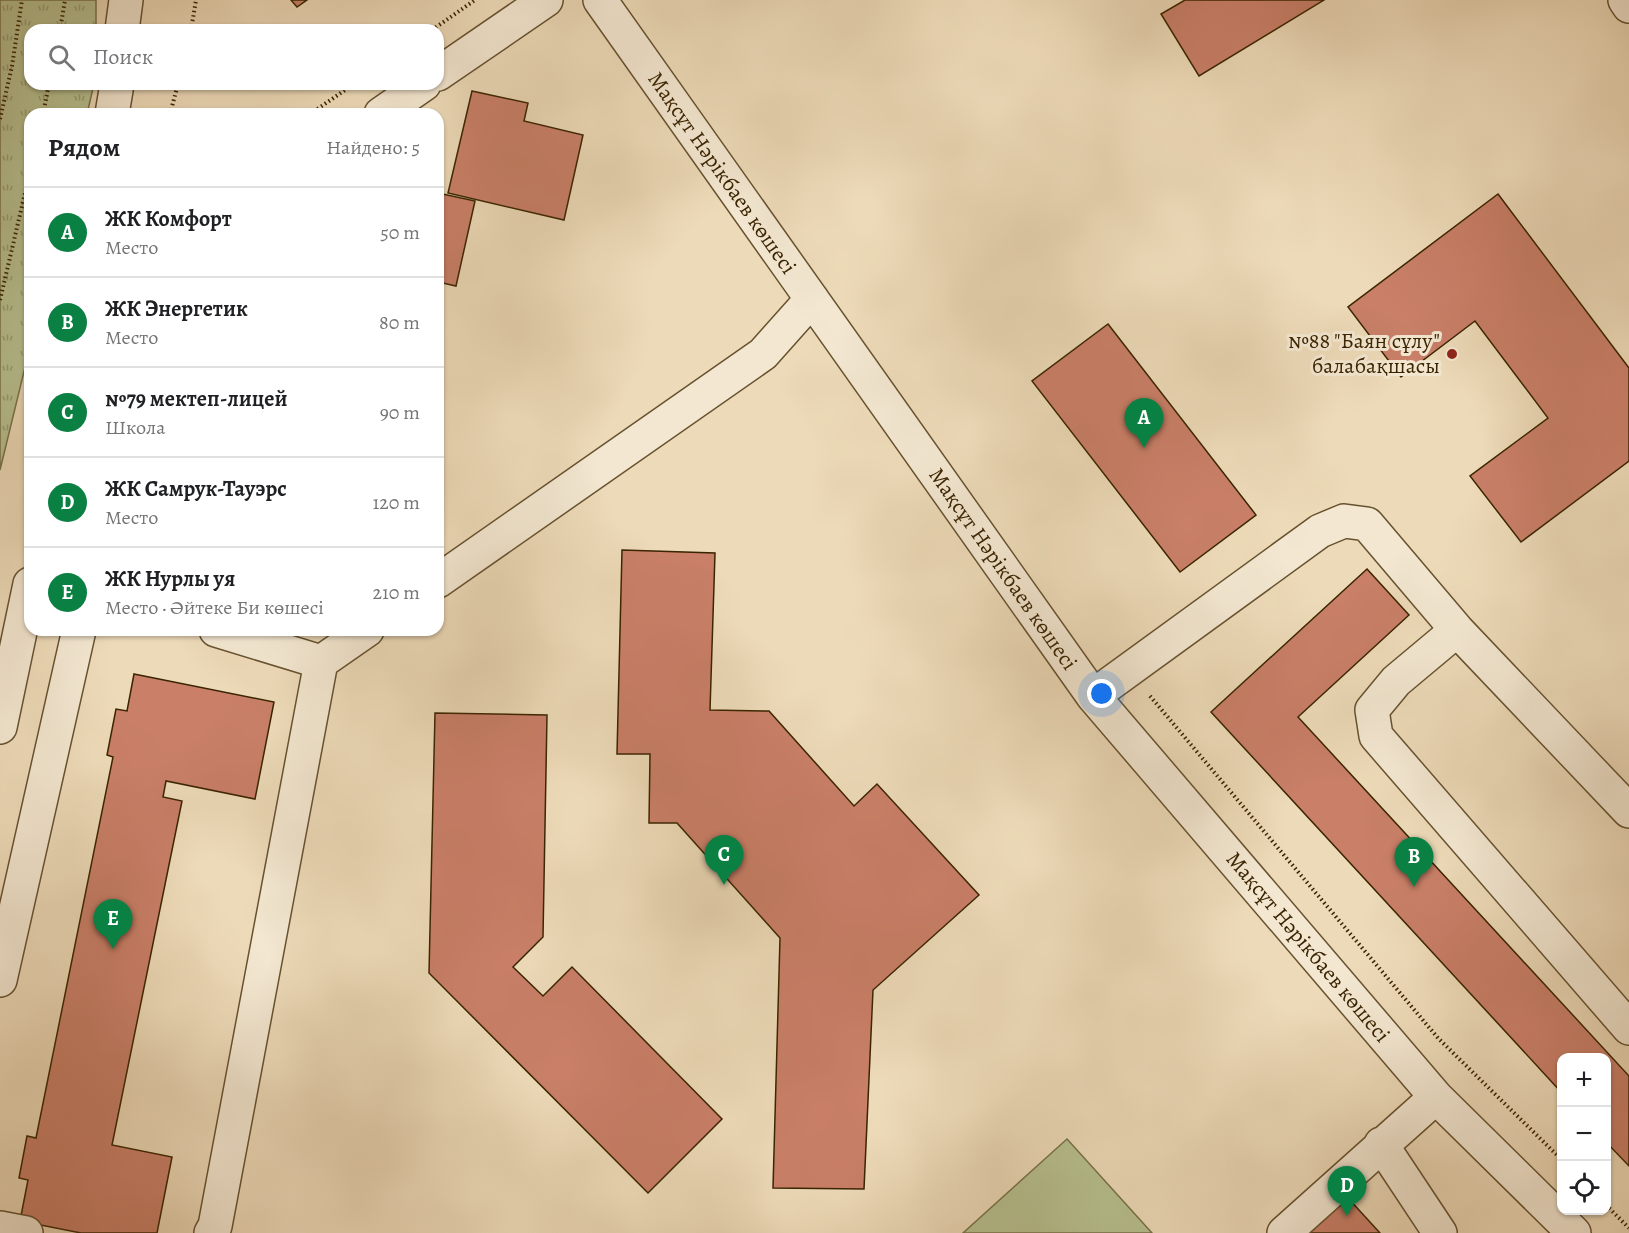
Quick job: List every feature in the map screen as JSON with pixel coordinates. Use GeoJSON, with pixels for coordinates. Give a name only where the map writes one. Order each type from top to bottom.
{"type":"FeatureCollection","features":[{"type":"Feature","properties":{"kind":"street"},"geometry":{"type":"LineString","coordinates":[[123,24],[126,0]]}},
{"type":"Feature","properties":{"kind":"street"},"geometry":{"type":"LineString","coordinates":[[444,70],[546,0]]}},
{"type":"Feature","properties":{"kind":"street","name":"Мақсұт Нәрікбаев көшесі"},"geometry":{"type":"LineString","coordinates":[[600,0],[1093,696],[1436,1097],[1574,1233]]}},
{"type":"Feature","properties":{"kind":"street"},"geometry":{"type":"LineString","coordinates":[[1625,0],[1629,6]]}},
{"type":"Feature","properties":{"kind":"street"},"geometry":{"type":"LineString","coordinates":[[113,108],[116,90]]}},
{"type":"Feature","properties":{"kind":"street"},"geometry":{"type":"LineString","coordinates":[[390,108],[415,90]]}},
{"type":"Feature","properties":{"kind":"street"},"geometry":{"type":"LineString","coordinates":[[444,577],[764,354],[812,299]]}},
{"type":"Feature","properties":{"kind":"street"},"geometry":{"type":"LineString","coordinates":[[1093,696],[1320,531],[1344,521],[1367,524],[1456,630],[1629,811]]}},
{"type":"Feature","properties":{"kind":"street"},"geometry":{"type":"LineString","coordinates":[[0,727],[24,613]]}},
{"type":"Feature","properties":{"kind":"street"},"geometry":{"type":"LineString","coordinates":[[1456,630],[1396,681],[1372,710],[1376,736],[1629,1028]]}},
{"type":"Feature","properties":{"kind":"street"},"geometry":{"type":"LineString","coordinates":[[0,980],[78,636]]}},
{"type":"Feature","properties":{"kind":"street"},"geometry":{"type":"LineString","coordinates":[[236,636],[321,662]]}},
{"type":"Feature","properties":{"kind":"street"},"geometry":{"type":"LineString","coordinates":[[211,1233],[215,1226],[321,662],[358,636]]}},
{"type":"Feature","properties":{"kind":"street"},"geometry":{"type":"LineString","coordinates":[[1284,1233],[1436,1097]]}},
{"type":"Feature","properties":{"kind":"street"},"geometry":{"type":"LineString","coordinates":[[1381,1144],[1440,1233]]}},
{"type":"Feature","properties":{"kind":"street"},"geometry":{"type":"LineString","coordinates":[[0,1228],[26,1233]]}},
{"type":"Feature","properties":{"kind":"path"},"geometry":{"type":"LineString","coordinates":[[0,119],[12,66],[22,0]]}},
{"type":"Feature","properties":{"kind":"path"},"geometry":{"type":"LineString","coordinates":[[61,24],[65,0]]}},
{"type":"Feature","properties":{"kind":"path"},"geometry":{"type":"LineString","coordinates":[[192,24],[196,0]]}},
{"type":"Feature","properties":{"kind":"path"},"geometry":{"type":"LineString","coordinates":[[441,24],[475,0]]}},
{"type":"Feature","properties":{"kind":"path"},"geometry":{"type":"LineString","coordinates":[[44,108],[48,90]]}},
{"type":"Feature","properties":{"kind":"path"},"geometry":{"type":"LineString","coordinates":[[172,108],[176,90]]}},
{"type":"Feature","properties":{"kind":"path"},"geometry":{"type":"LineString","coordinates":[[319,108],[345,90]]}},
{"type":"Feature","properties":{"kind":"path"},"geometry":{"type":"LineString","coordinates":[[0,300],[24,198]]}},
{"type":"Feature","properties":{"kind":"path"},"geometry":{"type":"LineString","coordinates":[[1129,670],[1438,1038],[1557,1155]]}},
{"type":"Feature","properties":{"kind":"path"},"geometry":{"type":"LineString","coordinates":[[1611,1210],[1629,1228]]}},
{"type":"Feature","properties":{"kind":"green space"},"geometry":{"type":"Polygon","coordinates":[[[0,0],[96,0],[96,24],[24,24],[24,90],[93,90],[88,108],[24,108],[24,372],[0,470],[0,0]]]}},
{"type":"Feature","properties":{"kind":"green space"},"geometry":{"type":"Polygon","coordinates":[[[1067,1139],[1152,1233],[963,1233],[1067,1139]]]}},
{"type":"Feature","properties":{"kind":"building"},"geometry":{"type":"Polygon","coordinates":[[[291,0],[307,0],[297,7],[291,0]]]}},
{"type":"Feature","properties":{"kind":"building"},"geometry":{"type":"Polygon","coordinates":[[[1185,0],[1324,0],[1199,76],[1161,14],[1185,0]]]}},
{"type":"Feature","properties":{"kind":"building"},"geometry":{"type":"Polygon","coordinates":[[[472,91],[528,103],[524,121],[583,135],[564,220],[448,193],[472,91]]]}},
{"type":"Feature","properties":{"kind":"building"},"geometry":{"type":"Polygon","coordinates":[[[444,194],[475,201],[456,286],[444,283],[444,194]]]}},
{"type":"Feature","properties":{"kind":"building"},"geometry":{"type":"Polygon","coordinates":[[[1498,194],[1629,368],[1629,461],[1521,542],[1470,476],[1548,418],[1475,321],[1401,377],[1348,307],[1498,194]]]}},
{"type":"Feature","properties":{"kind":"building"},"geometry":{"type":"Polygon","coordinates":[[[1108,324],[1256,515],[1180,572],[1032,381],[1108,324]]]}},
{"type":"Feature","properties":{"kind":"building"},"geometry":{"type":"Polygon","coordinates":[[[622,550],[715,553],[710,710],[769,711],[854,806],[877,784],[979,895],[873,990],[864,1189],[773,1188],[780,938],[677,823],[649,823],[650,754],[617,754],[622,550]]]}},
{"type":"Feature","properties":{"kind":"building"},"geometry":{"type":"Polygon","coordinates":[[[1367,569],[1409,615],[1298,717],[1608,1053],[1557,1053],[1557,1088],[1211,712],[1367,569]]]}},
{"type":"Feature","properties":{"kind":"building"},"geometry":{"type":"Polygon","coordinates":[[[134,674],[274,702],[255,799],[166,781],[163,797],[182,801],[112,1145],[172,1157],[157,1233],[81,1233],[20,1221],[28,1180],[19,1178],[27,1136],[36,1138],[113,757],[107,755],[116,709],[127,711],[134,674]]]}},
{"type":"Feature","properties":{"kind":"building"},"geometry":{"type":"Polygon","coordinates":[[[435,713],[547,715],[543,937],[513,967],[543,996],[572,967],[722,1119],[648,1193],[429,973],[435,713]]]}},
{"type":"Feature","properties":{"kind":"building"},"geometry":{"type":"Polygon","coordinates":[[[1611,1056],[1629,1076],[1629,1166],[1611,1147],[1611,1056]]]}},
{"type":"Feature","properties":{"kind":"building"},"geometry":{"type":"Polygon","coordinates":[[[1348,1198],[1380,1233],[1309,1233],[1348,1198]]]}},
{"type":"Feature","properties":{"kind":"place","name":"№88 \"Баян сұлу\" балабақшасы"},"geometry":{"type":"Point","coordinates":[1452,354]}},
{"type":"Feature","properties":{"kind":"place","name":"ЖК Комфорт"},"geometry":{"type":"Point","coordinates":[1144,448]}},
{"type":"Feature","properties":{"kind":"place","name":"№79 мектеп-лицей"},"geometry":{"type":"Point","coordinates":[724,885]}},
{"type":"Feature","properties":{"kind":"place","name":"ЖК Энергетик"},"geometry":{"type":"Point","coordinates":[1414,887]}},
{"type":"Feature","properties":{"kind":"place","name":"ЖК Нурлы уя"},"geometry":{"type":"Point","coordinates":[113,949]}},
{"type":"Feature","properties":{"kind":"place","name":"ЖК Самрук-Тауэрс"},"geometry":{"type":"Point","coordinates":[1347,1216]}}]}
